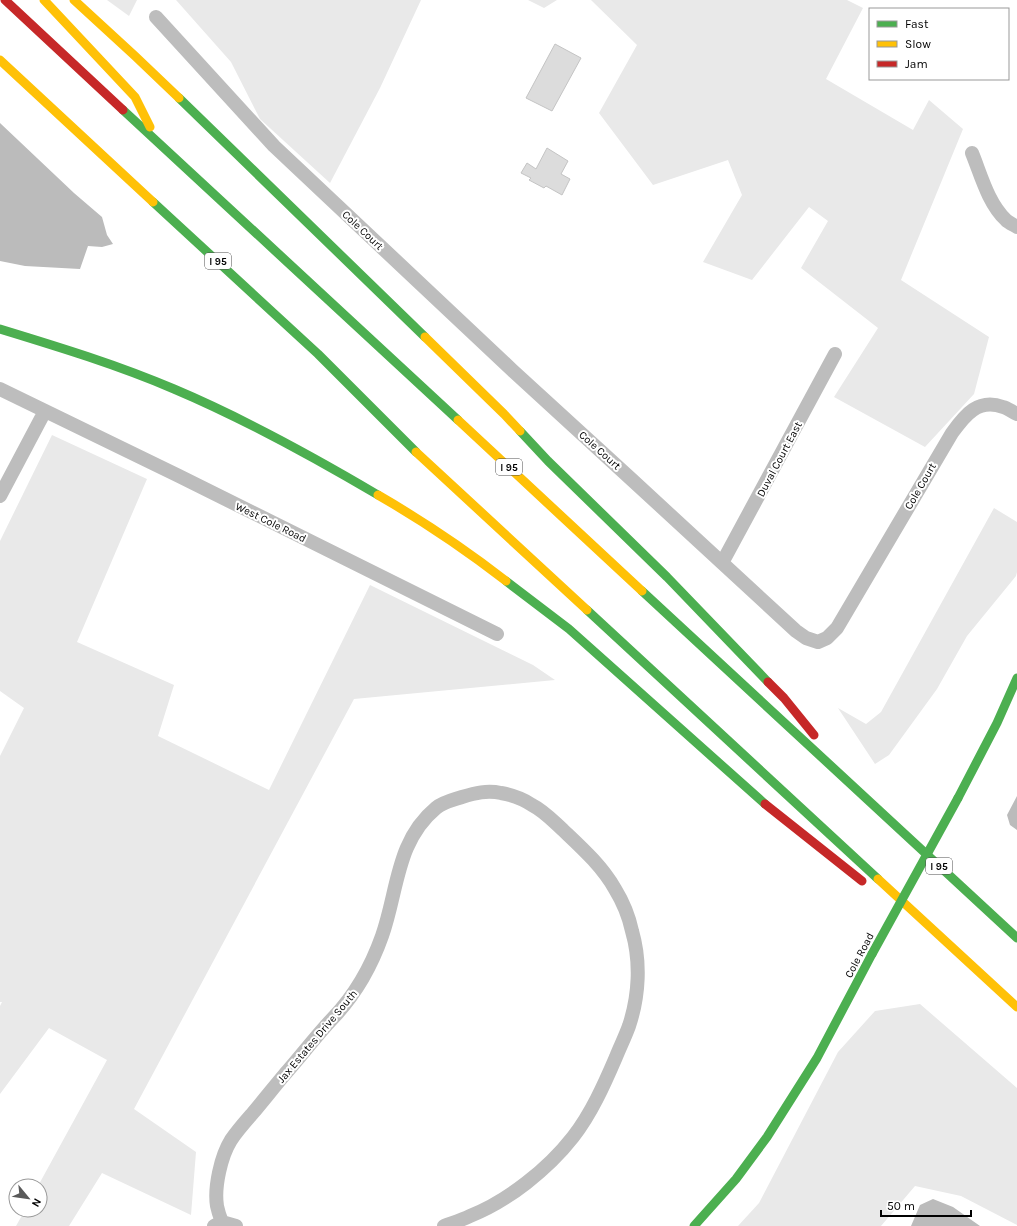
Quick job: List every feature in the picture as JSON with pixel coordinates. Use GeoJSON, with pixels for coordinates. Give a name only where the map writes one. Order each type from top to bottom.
{"type":"FeatureCollection","features":[{"type":"Feature","properties":{"kind":"main road","name":"I 95"},"geometry":{"type":"LineString","coordinates":[[5,0],[158,140],[1017,938]]}},
{"type":"Feature","properties":{"kind":"main road"},"geometry":{"type":"LineString","coordinates":[[44,0],[135,97],[158,140]]}},
{"type":"Feature","properties":{"kind":"main road"},"geometry":{"type":"LineString","coordinates":[[74,0],[134,56],[504,414],[548,461],[667,577],[784,698],[861,793]]}},
{"type":"Feature","properties":{"kind":"main road","name":"I 95"},"geometry":{"type":"LineString","coordinates":[[0,60],[318,354],[431,467],[1017,1008]]}},
{"type":"Feature","properties":{"kind":"main road"},"geometry":{"type":"LineString","coordinates":[[0,329],[86,355],[174,389],[257,428],[334,468],[411,514],[491,569],[569,629],[766,805],[857,878],[914,912]]}},
{"type":"Feature","properties":{"kind":"main road","name":"Cole Road"},"geometry":{"type":"LineString","coordinates":[[694,1226],[736,1179],[767,1137],[817,1058],[872,954],[958,798],[997,723],[1017,678]]}},
{"type":"Feature","properties":{"kind":"street","name":"Cole Court"},"geometry":{"type":"LineString","coordinates":[[156,17],[274,146],[506,365],[796,631],[806,638],[818,642],[827,638],[837,628],[952,433],[964,417],[979,406],[987,405],[1003,407],[1017,414]]}},
{"type":"Feature","properties":{"kind":"street"},"geometry":{"type":"LineString","coordinates":[[972,153],[989,195],[996,207],[1006,220],[1017,227]]}},
{"type":"Feature","properties":{"kind":"street","name":"Duval Court East"},"geometry":{"type":"LineString","coordinates":[[722,563],[835,354]]}},
{"type":"Feature","properties":{"kind":"street","name":"West Cole Road"},"geometry":{"type":"LineString","coordinates":[[0,389],[497,634]]}},
{"type":"Feature","properties":{"kind":"street"},"geometry":{"type":"LineString","coordinates":[[0,496],[45,411]]}},
{"type":"Feature","properties":{"kind":"street","name":"Jax Estates Drive South"},"geometry":{"type":"LineString","coordinates":[[218,1224],[216,1195],[217,1183],[223,1160],[230,1142],[354,993],[368,968],[382,937],[399,869],[407,847],[418,826],[438,806],[447,802],[477,792],[498,792],[513,796],[534,806],[549,817],[583,848],[602,870],[616,891],[626,911],[632,931],[638,969],[637,991],[629,1027],[613,1064],[586,1117],[574,1136],[560,1153],[513,1192],[497,1203],[472,1216],[444,1226]]}},
{"type":"Feature","properties":{"kind":"street"},"geometry":{"type":"LineString","coordinates":[[218,1224],[236,1226]]}},
{"type":"Feature","properties":{"kind":"shaded area"},"geometry":{"type":"Polygon","coordinates":[[[107,0],[137,0],[129,16],[107,0]]]}},
{"type":"Feature","properties":{"kind":"shaded area"},"geometry":{"type":"Polygon","coordinates":[[[176,0],[421,0],[380,88],[330,183],[260,119],[231,62],[176,0]]]}},
{"type":"Feature","properties":{"kind":"shaded area"},"geometry":{"type":"Polygon","coordinates":[[[528,0],[557,0],[544,8],[528,0]]]}},
{"type":"Feature","properties":{"kind":"shaded area"},"geometry":{"type":"Polygon","coordinates":[[[591,0],[847,0],[863,8],[826,79],[913,130],[929,100],[963,129],[901,280],[989,337],[974,394],[925,447],[834,397],[878,328],[801,268],[828,221],[809,207],[752,280],[703,262],[742,195],[728,160],[653,185],[599,113],[637,45],[591,0]]]}},
{"type":"Feature","properties":{"kind":"shaded area"},"geometry":{"type":"Polygon","coordinates":[[[0,123],[74,193],[102,217],[107,235],[113,244],[102,247],[88,246],[80,269],[25,266],[0,261],[0,123]]]}},
{"type":"Feature","properties":{"kind":"shaded area"},"geometry":{"type":"Polygon","coordinates":[[[52,435],[147,479],[77,642],[174,685],[158,736],[269,790],[370,585],[533,665],[555,680],[354,699],[134,1109],[196,1152],[191,1215],[102,1173],[69,1226],[16,1226],[20,1218],[48,1218],[48,1178],[42,1178],[107,1060],[49,1028],[0,1094],[0,1006],[2,1002],[0,1002],[0,756],[24,708],[0,691],[0,541],[52,435]]]}},
{"type":"Feature","properties":{"kind":"shaded area"},"geometry":{"type":"Polygon","coordinates":[[[994,508],[1017,522],[1016,576],[967,636],[937,689],[889,755],[875,764],[838,708],[866,724],[881,712],[994,508]]]}},
{"type":"Feature","properties":{"kind":"shaded area"},"geometry":{"type":"Polygon","coordinates":[[[1017,796],[1017,830],[1010,825],[1007,815],[1017,796]]]}},
{"type":"Feature","properties":{"kind":"shaded area"},"geometry":{"type":"Polygon","coordinates":[[[920,1004],[1017,1088],[1017,1225],[961,1196],[915,1186],[881,1226],[738,1226],[759,1203],[838,1052],[875,1011],[920,1004]]]}},
{"type":"Feature","properties":{"kind":"shaded area"},"geometry":{"type":"Polygon","coordinates":[[[933,1199],[953,1207],[980,1226],[911,1226],[920,1205],[933,1199]]]}},
{"type":"Feature","properties":{"kind":"building"},"geometry":{"type":"Polygon","coordinates":[[[555,44],[581,58],[552,111],[526,98],[555,44]]]}},
{"type":"Feature","properties":{"kind":"building"},"geometry":{"type":"Polygon","coordinates":[[[547,148],[568,161],[561,174],[570,179],[562,195],[546,186],[544,188],[529,180],[531,178],[521,173],[527,163],[536,169],[547,148]]]}},
{"type":"Feature","properties":{"kind":"traffic: fast"},"geometry":{"type":"LineString","coordinates":[[179,98],[425,337]]}},
{"type":"Feature","properties":{"kind":"traffic: fast"},"geometry":{"type":"LineString","coordinates":[[123,110],[458,420]]}},
{"type":"Feature","properties":{"kind":"traffic: fast"},"geometry":{"type":"LineString","coordinates":[[153,202],[318,354],[416,452]]}},
{"type":"Feature","properties":{"kind":"traffic: fast"},"geometry":{"type":"LineString","coordinates":[[0,329],[110,364],[153,380],[227,413],[278,439],[378,495]]}},
{"type":"Feature","properties":{"kind":"traffic: fast"},"geometry":{"type":"LineString","coordinates":[[520,431],[548,461],[667,577],[768,682]]}},
{"type":"Feature","properties":{"kind":"traffic: fast"},"geometry":{"type":"LineString","coordinates":[[506,581],[569,629],[765,804]]}},
{"type":"Feature","properties":{"kind":"traffic: fast"},"geometry":{"type":"LineString","coordinates":[[642,591],[1017,938]]}},
{"type":"Feature","properties":{"kind":"traffic: fast"},"geometry":{"type":"LineString","coordinates":[[587,610],[878,879]]}},
{"type":"Feature","properties":{"kind":"traffic: fast"},"geometry":{"type":"LineString","coordinates":[[958,798],[997,723],[1017,678]]}},
{"type":"Feature","properties":{"kind":"traffic: fast"},"geometry":{"type":"LineString","coordinates":[[872,954],[958,798]]}},
{"type":"Feature","properties":{"kind":"traffic: fast"},"geometry":{"type":"LineString","coordinates":[[694,1226],[736,1179],[767,1137],[817,1058],[872,954]]}},
{"type":"Feature","properties":{"kind":"traffic: slow"},"geometry":{"type":"LineString","coordinates":[[44,0],[135,97],[150,127]]}},
{"type":"Feature","properties":{"kind":"traffic: slow"},"geometry":{"type":"LineString","coordinates":[[74,0],[179,98]]}},
{"type":"Feature","properties":{"kind":"traffic: slow"},"geometry":{"type":"LineString","coordinates":[[0,60],[153,202]]}},
{"type":"Feature","properties":{"kind":"traffic: slow"},"geometry":{"type":"LineString","coordinates":[[425,337],[520,431]]}},
{"type":"Feature","properties":{"kind":"traffic: slow"},"geometry":{"type":"LineString","coordinates":[[458,420],[642,591]]}},
{"type":"Feature","properties":{"kind":"traffic: slow"},"geometry":{"type":"LineString","coordinates":[[416,452],[587,610]]}},
{"type":"Feature","properties":{"kind":"traffic: slow"},"geometry":{"type":"LineString","coordinates":[[378,495],[444,536],[506,581]]}},
{"type":"Feature","properties":{"kind":"traffic: slow"},"geometry":{"type":"LineString","coordinates":[[878,879],[1017,1007]]}},
{"type":"Feature","properties":{"kind":"traffic: jam"},"geometry":{"type":"LineString","coordinates":[[5,0],[123,110]]}},
{"type":"Feature","properties":{"kind":"traffic: jam"},"geometry":{"type":"LineString","coordinates":[[768,682],[784,698],[814,735]]}},
{"type":"Feature","properties":{"kind":"traffic: jam"},"geometry":{"type":"LineString","coordinates":[[765,804],[862,881]]}}]}
